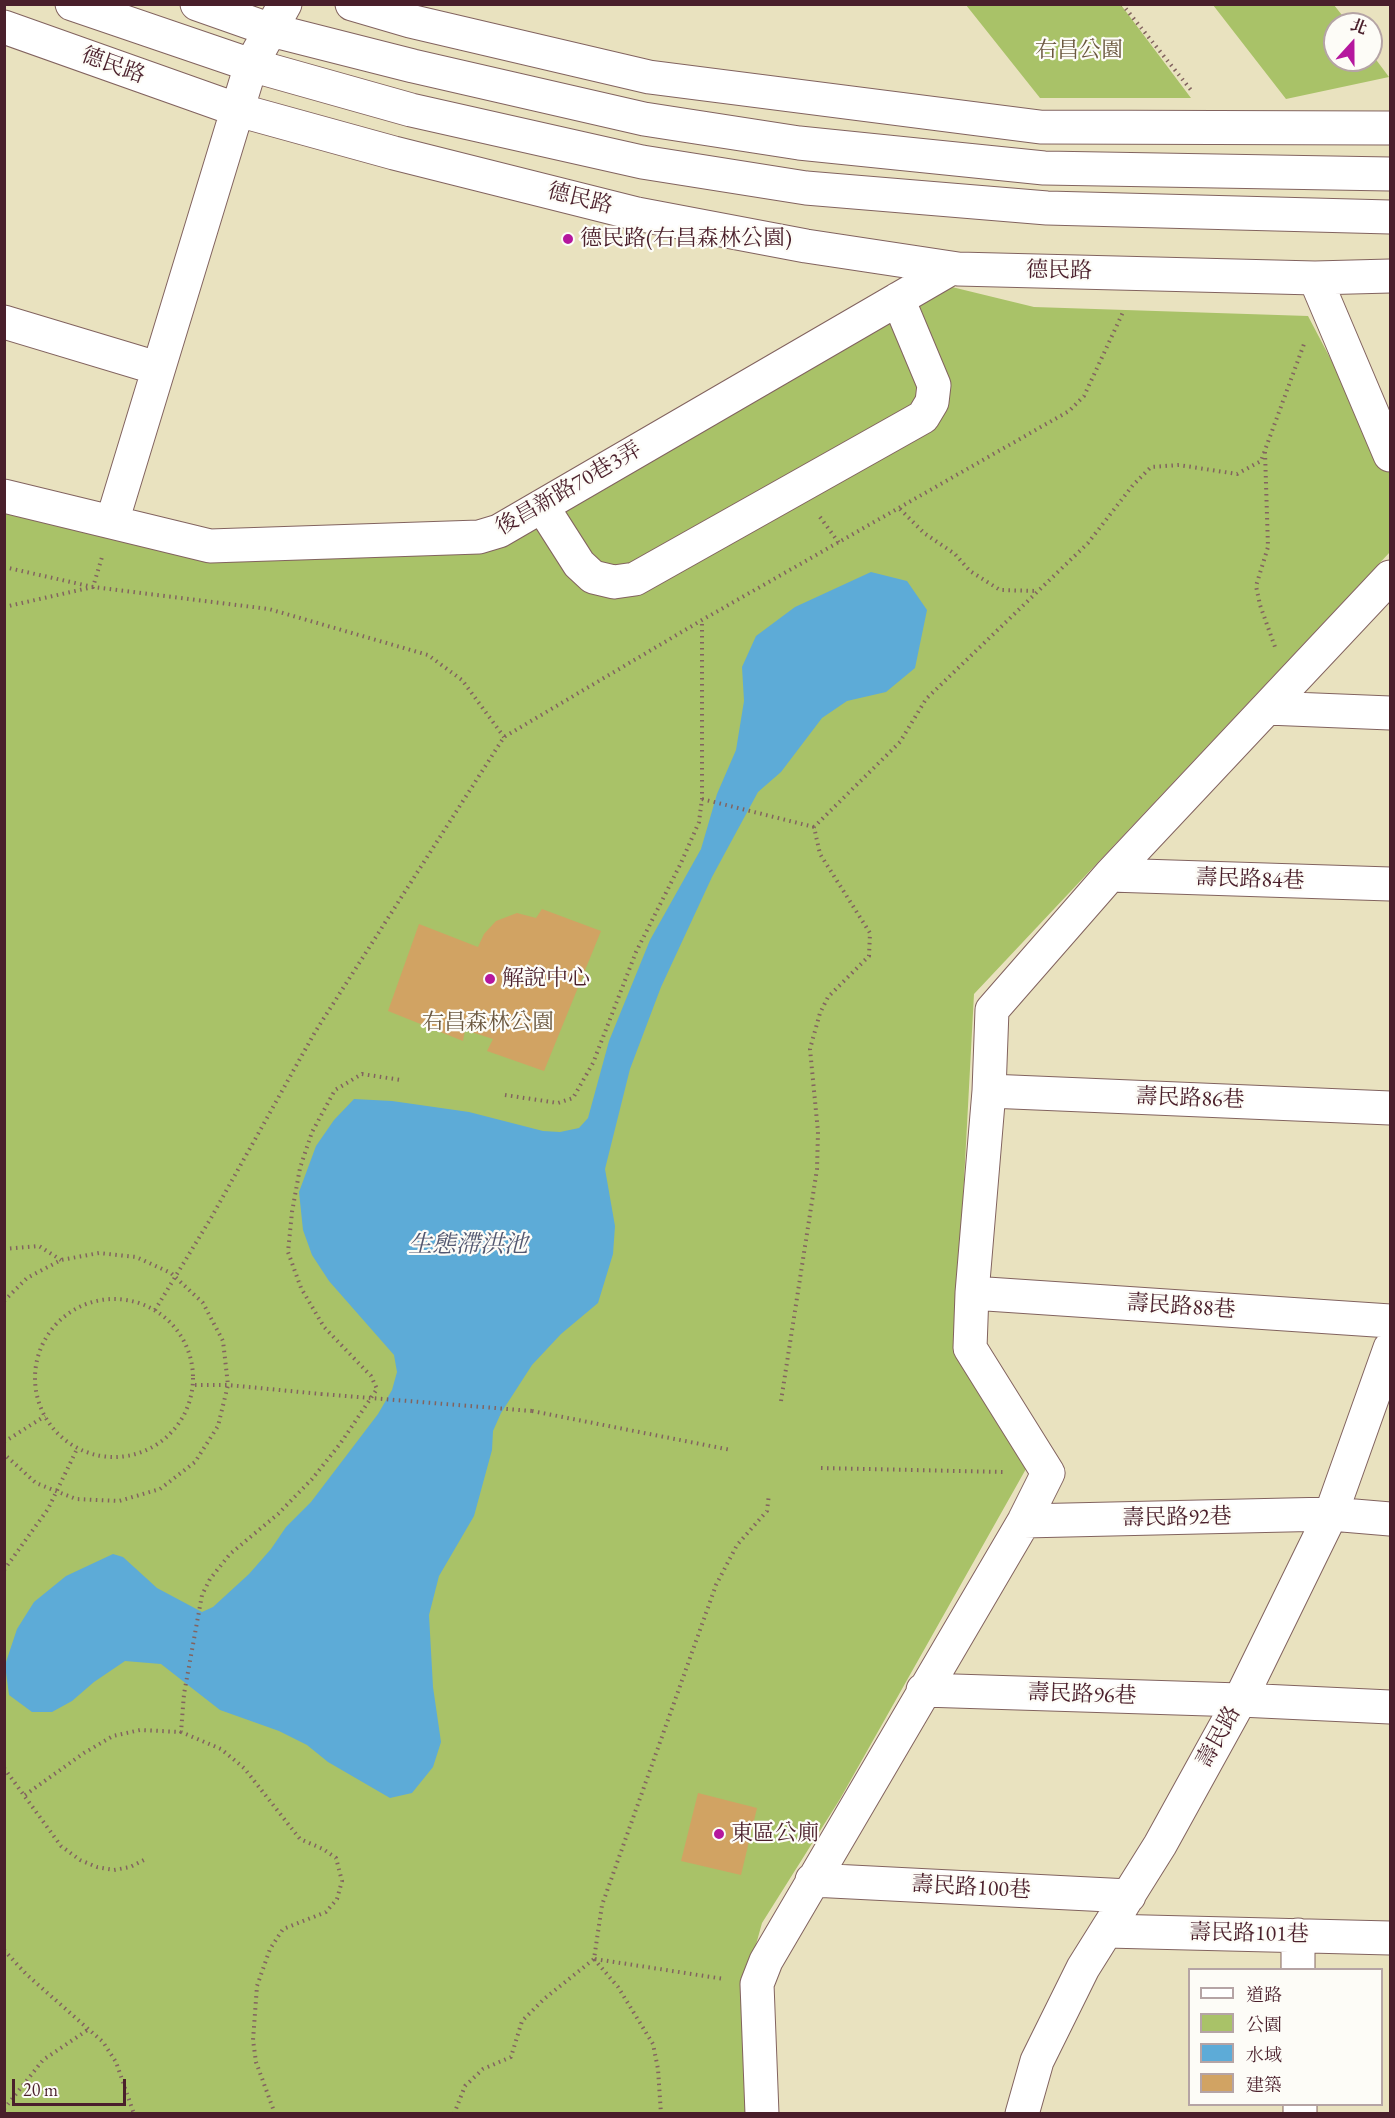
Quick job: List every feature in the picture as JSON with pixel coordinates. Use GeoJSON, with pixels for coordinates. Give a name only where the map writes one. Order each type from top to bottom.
{"type":"FeatureCollection","features":[{"type":"Feature","properties":{"kind":"street","name":"德民路"},"geometry":{"type":"LineString","coordinates":[[72,4],[251,64],[411,110],[631,159],[806,188],[1047,208],[1390,217]]}},
{"type":"Feature","properties":{"kind":"street"},"geometry":{"type":"LineString","coordinates":[[197,4],[278,17],[413,66],[644,118],[799,143],[1044,168],[1390,174]]}},
{"type":"Feature","properties":{"kind":"street"},"geometry":{"type":"LineString","coordinates":[[352,4],[410,21],[649,77],[1040,127],[1390,128]]}},
{"type":"Feature","properties":{"kind":"street"},"geometry":{"type":"LineString","coordinates":[[112,522],[251,64],[278,17]]}},
{"type":"Feature","properties":{"kind":"street","name":"德民路"},"geometry":{"type":"LineString","coordinates":[[4,27],[238,110],[406,156],[638,214],[806,246],[950,269],[1141,273],[1318,287],[1390,276]]}},
{"type":"Feature","properties":{"kind":"street","name":"後昌新路70巷3弄"},"geometry":{"type":"LineString","coordinates":[[4,495],[210,546],[479,537],[499,531],[950,269]]}},
{"type":"Feature","properties":{"kind":"street"},"geometry":{"type":"LineString","coordinates":[[1318,287],[1390,455]]}},
{"type":"Feature","properties":{"kind":"street"},"geometry":{"type":"LineString","coordinates":[[542,506],[579,564],[593,577],[615,582],[635,579],[923,417],[932,402],[934,385],[898,299]]}},
{"type":"Feature","properties":{"kind":"street"},"geometry":{"type":"LineString","coordinates":[[4,322],[157,368]]}},
{"type":"Feature","properties":{"kind":"street"},"geometry":{"type":"LineString","coordinates":[[762,2114],[757,1984],[766,1960],[1024,1521],[1048,1473],[970,1348],[972,1293],[989,1091],[992,1010],[1110,875],[1390,578]]}},
{"type":"Feature","properties":{"kind":"street"},"geometry":{"type":"LineString","coordinates":[[1275,700],[1390,713]]}},
{"type":"Feature","properties":{"kind":"street","name":"壽民路84巷"},"geometry":{"type":"LineString","coordinates":[[1110,875],[1390,884]]}},
{"type":"Feature","properties":{"kind":"street","name":"壽民路86巷"},"geometry":{"type":"LineString","coordinates":[[989,1091],[1390,1108]]}},
{"type":"Feature","properties":{"kind":"street","name":"壽民路88巷"},"geometry":{"type":"LineString","coordinates":[[972,1293],[1390,1321]]}},
{"type":"Feature","properties":{"kind":"street","name":"壽民路"},"geometry":{"type":"LineString","coordinates":[[1022,2114],[1037,2061],[1083,1968],[1160,1845],[1240,1700],[1331,1515],[1390,1348]]}},
{"type":"Feature","properties":{"kind":"street","name":"壽民路92巷"},"geometry":{"type":"LineString","coordinates":[[1024,1521],[1331,1515],[1390,1519]]}},
{"type":"Feature","properties":{"kind":"street","name":"壽民路96巷"},"geometry":{"type":"LineString","coordinates":[[923,1690],[1390,1707]]}},
{"type":"Feature","properties":{"kind":"street","name":"壽民路100巷"},"geometry":{"type":"LineString","coordinates":[[812,1880],[1129,1896]]}},
{"type":"Feature","properties":{"kind":"street","name":"壽民路101巷"},"geometry":{"type":"LineString","coordinates":[[1107,1931],[1390,1938]]}},
{"type":"Feature","properties":{"kind":"street"},"geometry":{"type":"LineString","coordinates":[[1298,1935],[1298,1968]]}},
{"type":"Feature","properties":{"kind":"path"},"geometry":{"type":"LineString","coordinates":[[1122,4],[1219,126]]}},
{"type":"Feature","properties":{"kind":"path"},"geometry":{"type":"LineString","coordinates":[[155,1310],[176,1278],[315,1032],[504,738],[702,620],[1069,411],[1084,396],[1141,273]]}},
{"type":"Feature","properties":{"kind":"path"},"geometry":{"type":"LineString","coordinates":[[814,827],[900,742],[926,699],[1088,543],[1133,485],[1151,467],[1179,465],[1238,474],[1261,461],[1318,287]]}},
{"type":"Feature","properties":{"kind":"path"},"geometry":{"type":"LineString","coordinates":[[1265,447],[1268,546],[1256,586],[1260,606],[1275,641],[1275,700]]}},
{"type":"Feature","properties":{"kind":"path"},"geometry":{"type":"LineString","coordinates":[[900,509],[924,533],[955,554],[970,571],[1000,590],[1039,591]]}},
{"type":"Feature","properties":{"kind":"path"},"geometry":{"type":"LineString","coordinates":[[815,510],[839,543]]}},
{"type":"Feature","properties":{"kind":"path"},"geometry":{"type":"LineString","coordinates":[[4,567],[93,587],[268,609],[428,655],[462,680],[504,738]]}},
{"type":"Feature","properties":{"kind":"path"},"geometry":{"type":"LineString","coordinates":[[4,607],[93,587]]}},
{"type":"Feature","properties":{"kind":"path"},"geometry":{"type":"LineString","coordinates":[[505,1095],[558,1103],[573,1098],[592,1063],[636,952],[699,822],[702,799],[702,620]]}},
{"type":"Feature","properties":{"kind":"path"},"geometry":{"type":"LineString","coordinates":[[702,799],[814,827]]}},
{"type":"Feature","properties":{"kind":"path"},"geometry":{"type":"LineString","coordinates":[[781,1401],[816,1169],[818,1132],[810,1049],[820,1013],[828,997],[869,956],[870,933],[820,854],[814,827]]}},
{"type":"Feature","properties":{"kind":"path"},"geometry":{"type":"LineString","coordinates":[[181,1732],[184,1694],[202,1595],[210,1579],[230,1554],[278,1514],[312,1479],[340,1444],[377,1389],[371,1376],[324,1327],[301,1288],[288,1252],[300,1168],[312,1132],[335,1090],[362,1074],[401,1080]]}},
{"type":"Feature","properties":{"kind":"path"},"geometry":{"type":"LineString","coordinates":[[4,1249],[39,1246],[61,1260]]}},
{"type":"Feature","properties":{"kind":"path"},"geometry":{"type":"LineString","coordinates":[[4,1301],[27,1278],[61,1260],[99,1253],[136,1257],[171,1273],[203,1303],[223,1341],[228,1385],[218,1426],[201,1453],[195,1462],[160,1489],[119,1501],[76,1499],[36,1483],[4,1454]]}},
{"type":"Feature","properties":{"kind":"path"},"geometry":{"type":"LineString","coordinates":[[112,1298],[139,1302],[155,1310],[162,1314],[181,1334],[192,1359],[195,1385],[187,1411],[173,1432],[153,1448],[128,1457],[102,1457],[77,1449],[57,1432],[45,1416],[35,1387],[36,1361],[45,1336],[62,1317],[86,1303],[112,1298]]}},
{"type":"Feature","properties":{"kind":"path"},"geometry":{"type":"LineString","coordinates":[[195,1385],[228,1385],[532,1411],[731,1450]]}},
{"type":"Feature","properties":{"kind":"path"},"geometry":{"type":"LineString","coordinates":[[4,1442],[45,1416]]}},
{"type":"Feature","properties":{"kind":"path"},"geometry":{"type":"LineString","coordinates":[[4,1570],[48,1509],[77,1449]]}},
{"type":"Feature","properties":{"kind":"path"},"geometry":{"type":"LineString","coordinates":[[822,1468],[1048,1473]]}},
{"type":"Feature","properties":{"kind":"path"},"geometry":{"type":"LineString","coordinates":[[454,2114],[465,2086],[483,2069],[511,2057],[522,2020],[544,1999],[594,1959],[602,1905],[716,1585],[736,1545],[766,1511],[769,1494]]}},
{"type":"Feature","properties":{"kind":"path"},"geometry":{"type":"LineString","coordinates":[[25,1795],[84,1753],[113,1736],[140,1730],[181,1732],[220,1749],[244,1768],[300,1839],[323,1849],[336,1858],[342,1881],[336,1899],[326,1912],[283,1929],[270,1949],[257,1986],[252,2040],[256,2062],[275,2114]]}},
{"type":"Feature","properties":{"kind":"path"},"geometry":{"type":"LineString","coordinates":[[4,1768],[62,1846],[80,1860],[97,1867],[114,1870],[130,1867],[144,1860]]}},
{"type":"Feature","properties":{"kind":"path"},"geometry":{"type":"LineString","coordinates":[[4,1950],[26,1974],[103,2042],[116,2062],[134,2114]]}},
{"type":"Feature","properties":{"kind":"path"},"geometry":{"type":"LineString","coordinates":[[594,1959],[757,1984]]}},
{"type":"Feature","properties":{"kind":"path"},"geometry":{"type":"LineString","coordinates":[[594,1959],[618,1987],[653,2044],[658,2069],[661,2114]]}},
{"type":"Feature","properties":{"kind":"path"},"geometry":{"type":"LineString","coordinates":[[4,2109],[43,2060],[89,2029]]}},
{"type":"Feature","properties":{"kind":"green space","name":"右昌公園"},"geometry":{"type":"Polygon","coordinates":[[[966,5],[1121,5],[1191,98],[1040,98],[966,5]]]}},
{"type":"Feature","properties":{"kind":"green space"},"geometry":{"type":"Polygon","coordinates":[[[1213,5],[1334,5],[1340,12],[1323,12],[1323,72],[1383,72],[1383,69],[1389,77],[1286,99],[1213,5]]]}},
{"type":"Feature","properties":{"kind":"green space","name":"右昌森林公園"},"geometry":{"type":"Polygon","coordinates":[[[919,279],[1034,307],[1308,316],[1390,472],[1390,552],[974,994],[955,1349],[1031,1460],[840,1799],[762,1923],[744,1988],[750,2113],[5,2114],[5,494],[268,558],[503,531],[919,279]]]}},
{"type":"Feature","properties":{"kind":"water","name":"生態滯洪池"},"geometry":{"type":"Polygon","coordinates":[[[871,572],[907,581],[927,610],[915,668],[886,692],[847,701],[822,718],[781,772],[758,792],[712,877],[661,987],[630,1069],[605,1169],[615,1226],[613,1254],[598,1303],[561,1334],[532,1365],[501,1413],[493,1431],[492,1450],[474,1516],[439,1576],[429,1615],[433,1687],[441,1742],[433,1767],[412,1793],[390,1798],[328,1762],[307,1745],[279,1731],[220,1710],[161,1664],[125,1661],[94,1682],[72,1701],[52,1712],[32,1712],[9,1695],[5,1665],[17,1629],[34,1602],[66,1576],[113,1554],[123,1557],[157,1588],[202,1612],[213,1607],[249,1574],[271,1549],[286,1527],[311,1502],[378,1414],[392,1390],[397,1372],[394,1355],[329,1281],[312,1255],[303,1230],[299,1192],[316,1146],[334,1120],[354,1099],[392,1101],[469,1112],[543,1131],[560,1132],[579,1128],[588,1118],[609,1041],[650,940],[701,849],[717,794],[736,750],[744,701],[742,667],[756,636],[795,607],[871,572]]]}},
{"type":"Feature","properties":{"kind":"building","name":"解說中心"},"geometry":{"type":"Polygon","coordinates":[[[542,909],[601,931],[544,1071],[487,1051],[493,1039],[465,1030],[463,1041],[388,1011],[419,924],[478,947],[484,934],[496,921],[517,913],[536,918],[542,909]]]}},
{"type":"Feature","properties":{"kind":"building","name":"東區公廁"},"geometry":{"type":"Polygon","coordinates":[[[698,1793],[757,1808],[741,1875],[681,1861],[698,1793]]]}},
{"type":"Feature","properties":{"kind":"place","name":"德民路(右昌森林公園)"},"geometry":{"type":"Point","coordinates":[568,239]}},
{"type":"Feature","properties":{"kind":"place","name":"解說中心"},"geometry":{"type":"Point","coordinates":[490,979]}},
{"type":"Feature","properties":{"kind":"place","name":"東區公廁"},"geometry":{"type":"Point","coordinates":[719,1834]}}]}
